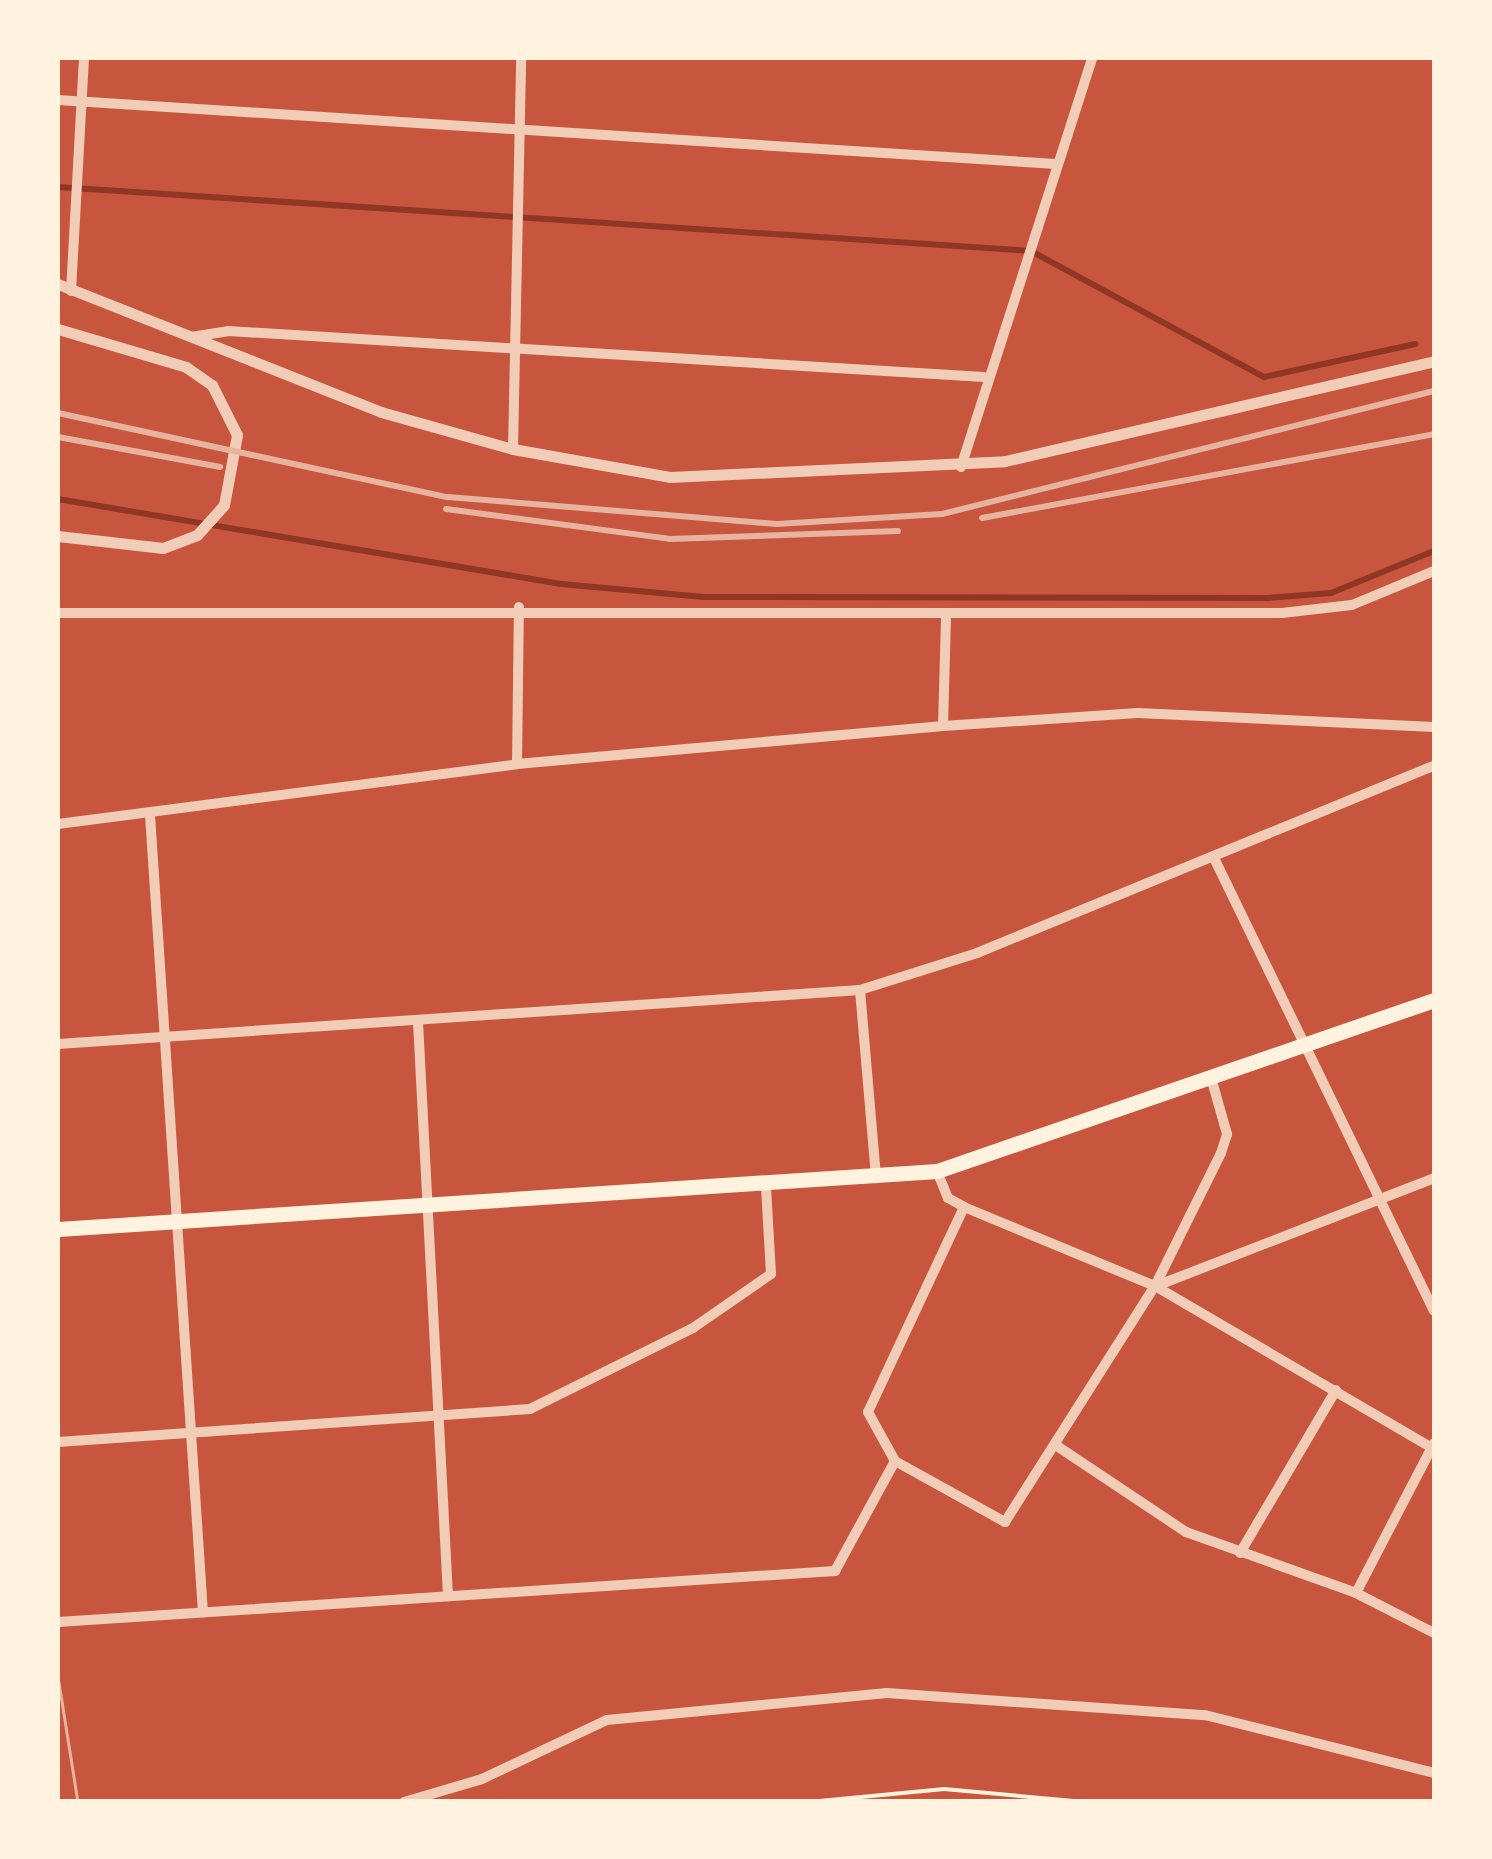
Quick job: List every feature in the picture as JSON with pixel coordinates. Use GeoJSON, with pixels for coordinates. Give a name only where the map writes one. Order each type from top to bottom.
{"type":"FeatureCollection","features":[{"type":"Feature","properties":{"kind":"main road"},"geometry":{"type":"LineString","coordinates":[[58,1229],[766,1188],[937,1171],[1212,1081],[1434,1000]]}},
{"type":"Feature","properties":{"kind":"street"},"geometry":{"type":"LineString","coordinates":[[71,291],[84,58]]}},
{"type":"Feature","properties":{"kind":"street"},"geometry":{"type":"LineString","coordinates":[[512,449],[521,58]]}},
{"type":"Feature","properties":{"kind":"street"},"geometry":{"type":"LineString","coordinates":[[961,467],[984,377],[1092,58]]}},
{"type":"Feature","properties":{"kind":"street"},"geometry":{"type":"LineString","coordinates":[[58,100],[1056,164]]}},
{"type":"Feature","properties":{"kind":"street"},"geometry":{"type":"LineString","coordinates":[[58,284],[381,412],[512,449],[670,477],[961,467],[1434,361]]}},
{"type":"Feature","properties":{"kind":"street"},"geometry":{"type":"LineString","coordinates":[[58,328],[186,366],[212,385],[237,435],[224,505],[198,535],[163,548],[58,536]]}},
{"type":"Feature","properties":{"kind":"street"},"geometry":{"type":"LineString","coordinates":[[187,338],[228,331],[984,377]]}},
{"type":"Feature","properties":{"kind":"street"},"geometry":{"type":"LineString","coordinates":[[58,613],[519,608],[946,618],[1282,612],[1352,605],[1434,571]]}},
{"type":"Feature","properties":{"kind":"street"},"geometry":{"type":"LineString","coordinates":[[517,764],[519,608]]}},
{"type":"Feature","properties":{"kind":"street"},"geometry":{"type":"LineString","coordinates":[[943,726],[946,618]]}},
{"type":"Feature","properties":{"kind":"street"},"geometry":{"type":"LineString","coordinates":[[58,824],[150,815],[517,764],[943,726],[1138,713],[1434,727]]}},
{"type":"Feature","properties":{"kind":"street"},"geometry":{"type":"LineString","coordinates":[[58,1044],[860,990],[1215,860],[1434,766]]}},
{"type":"Feature","properties":{"kind":"street"},"geometry":{"type":"LineString","coordinates":[[150,815],[203,1612]]}},
{"type":"Feature","properties":{"kind":"street"},"geometry":{"type":"LineString","coordinates":[[1215,860],[1304,1048],[1381,1194],[1434,1311]]}},
{"type":"Feature","properties":{"kind":"street"},"geometry":{"type":"LineString","coordinates":[[860,990],[876,1179]]}},
{"type":"Feature","properties":{"kind":"street"},"geometry":{"type":"LineString","coordinates":[[418,1022],[448,1596]]}},
{"type":"Feature","properties":{"kind":"street"},"geometry":{"type":"LineString","coordinates":[[964,1207],[868,1412],[895,1460],[1005,1522],[1057,1446],[1155,1286],[1226,1142],[1212,1081]]}},
{"type":"Feature","properties":{"kind":"street"},"geometry":{"type":"LineString","coordinates":[[937,1171],[948,1198],[964,1207],[1155,1286],[1434,1447],[1356,1593]]}},
{"type":"Feature","properties":{"kind":"street"},"geometry":{"type":"LineString","coordinates":[[1155,1286],[1381,1194],[1434,1178]]}},
{"type":"Feature","properties":{"kind":"street"},"geometry":{"type":"LineString","coordinates":[[58,1442],[530,1409],[755,1290],[772,1274],[766,1188]]}},
{"type":"Feature","properties":{"kind":"street"},"geometry":{"type":"LineString","coordinates":[[1240,1553],[1336,1390]]}},
{"type":"Feature","properties":{"kind":"street"},"geometry":{"type":"LineString","coordinates":[[1057,1446],[1124,1497],[1240,1553],[1356,1593],[1434,1633]]}},
{"type":"Feature","properties":{"kind":"street"},"geometry":{"type":"LineString","coordinates":[[58,1622],[835,1572],[895,1460]]}},
{"type":"Feature","properties":{"kind":"street"},"geometry":{"type":"LineString","coordinates":[[404,1802],[482,1779],[608,1720],[887,1693],[1205,1715],[1434,1773]]}},
{"type":"Feature","properties":{"kind":"path"},"geometry":{"type":"LineString","coordinates":[[809,1802],[944,1788],[1084,1802]]}},
{"type":"Feature","properties":{"kind":"waterway"},"geometry":{"type":"LineString","coordinates":[[58,187],[1031,251],[1264,377],[1415,344]]}},
{"type":"Feature","properties":{"kind":"waterway"},"geometry":{"type":"LineString","coordinates":[[58,499],[561,584],[703,597],[1268,598],[1331,593],[1434,551]]}},
{"type":"Feature","properties":{"kind":"tram line"},"geometry":{"type":"LineString","coordinates":[[58,1676],[78,1802]]}},
{"type":"Feature","properties":{"kind":"railway"},"geometry":{"type":"LineString","coordinates":[[58,413],[448,497],[777,524],[942,514],[1434,391]]}},
{"type":"Feature","properties":{"kind":"railway"},"geometry":{"type":"LineString","coordinates":[[982,518],[1434,434]]}},
{"type":"Feature","properties":{"kind":"railway"},"geometry":{"type":"LineString","coordinates":[[58,437],[220,467]]}},
{"type":"Feature","properties":{"kind":"railway"},"geometry":{"type":"LineString","coordinates":[[446,509],[670,539],[898,531]]}}]}
